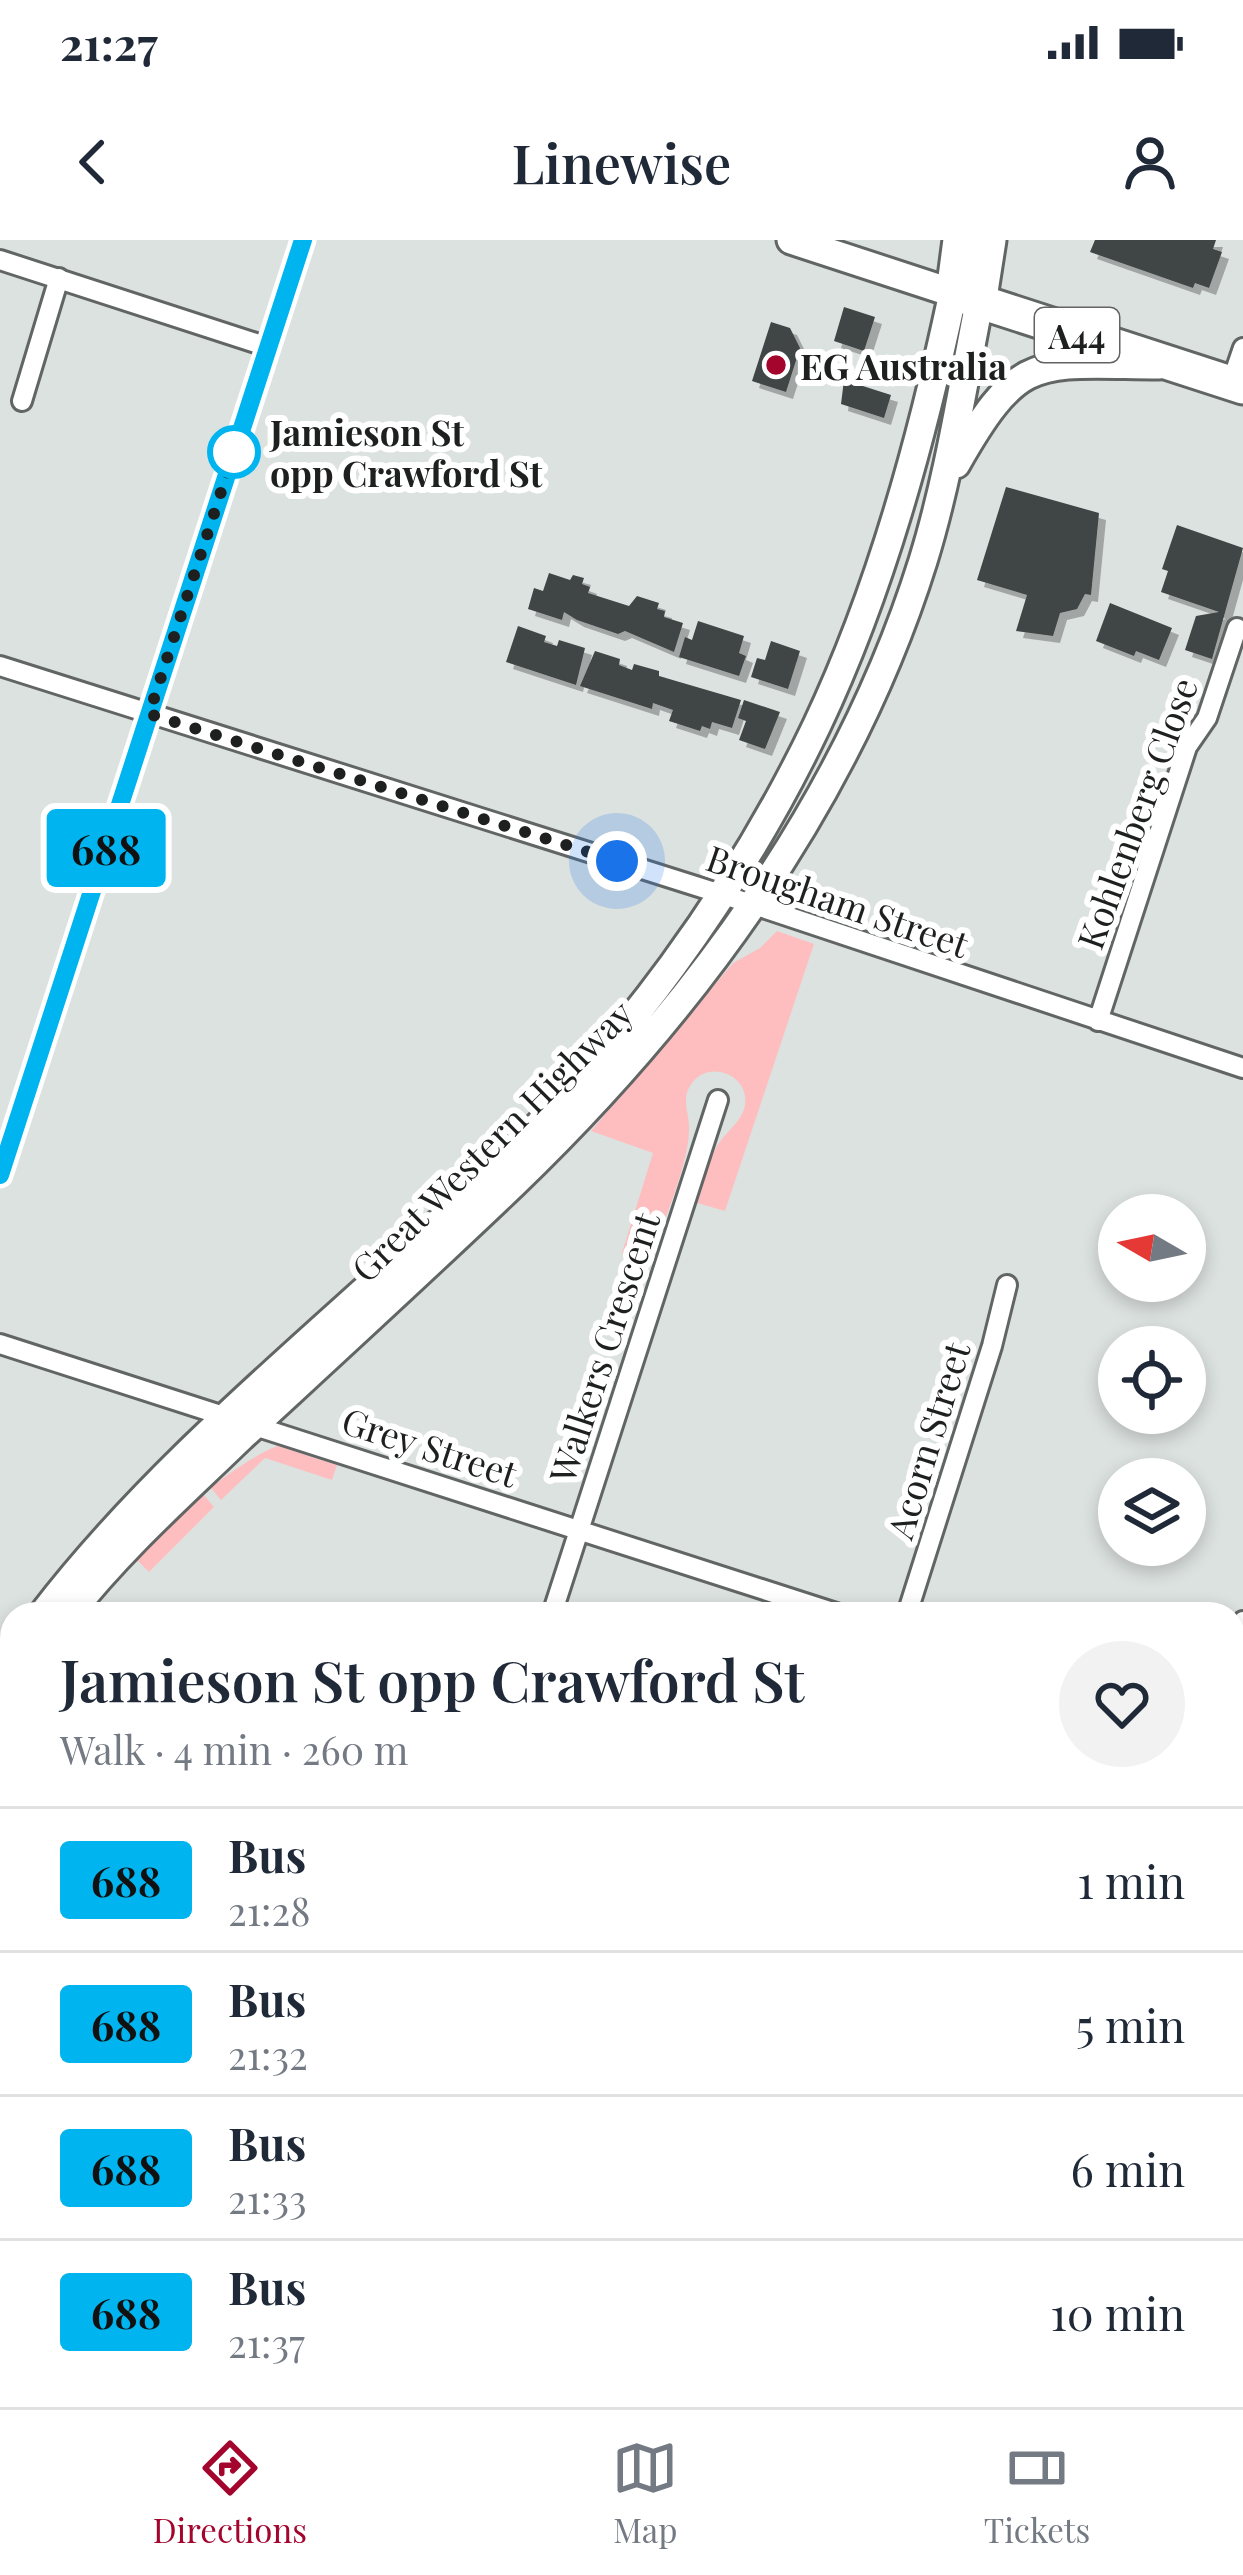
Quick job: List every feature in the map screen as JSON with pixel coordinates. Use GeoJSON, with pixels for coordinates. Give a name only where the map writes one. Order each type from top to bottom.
{"type":"FeatureCollection","features":[{"type":"Feature","properties":{"kind":"highway","name":"Great Western Highway"},"geometry":{"type":"LineString","coordinates":[[960,240],[966,298]]}},
{"type":"Feature","properties":{"kind":"highway","name":"Great Western Highway"},"geometry":{"type":"LineString","coordinates":[[966,298],[989,240]]}},
{"type":"Feature","properties":{"kind":"highway","name":"A44"},"geometry":{"type":"LineString","coordinates":[[966,298],[1237,385]]}},
{"type":"Feature","properties":{"kind":"main road"},"geometry":{"type":"LineString","coordinates":[[791,240],[966,298]]}},
{"type":"Feature","properties":{"kind":"main road","name":"Great Western Highway"},"geometry":{"type":"LineString","coordinates":[[53,1602],[118,1525],[513,1184],[583,1114],[694,986],[752,906],[866,706],[921,568],[943,488],[966,298]]}},
{"type":"Feature","properties":{"kind":"main road","name":"Great Western Highway"},"geometry":{"type":"LineString","coordinates":[[80,1602],[242,1421],[564,1097],[629,1021],[722,894],[788,782],[844,662],[966,298]]}},
{"type":"Feature","properties":{"kind":"main road"},"geometry":{"type":"LineString","coordinates":[[943,488],[991,404],[1027,374],[1063,364],[1175,365]]}},
{"type":"Feature","properties":{"kind":"street"},"geometry":{"type":"LineString","coordinates":[[0,1175],[303,240]]}},
{"type":"Feature","properties":{"kind":"street"},"geometry":{"type":"LineString","coordinates":[[0,260],[268,346]]}},
{"type":"Feature","properties":{"kind":"street"},"geometry":{"type":"LineString","coordinates":[[22,401],[59,278]]}},
{"type":"Feature","properties":{"kind":"street"},"geometry":{"type":"LineString","coordinates":[[1237,385],[1243,348]]}},
{"type":"Feature","properties":{"kind":"street","name":"Kohlenberg Close"},"geometry":{"type":"LineString","coordinates":[[1098,1021],[1187,747],[1207,718],[1237,628]]}},
{"type":"Feature","properties":{"kind":"street","name":"Brougham Street"},"geometry":{"type":"LineString","coordinates":[[0,665],[722,894],[1243,1068]]}},
{"type":"Feature","properties":{"kind":"street","name":"Walkers Crescent"},"geometry":{"type":"LineString","coordinates":[[555,1602],[718,1100]]}},
{"type":"Feature","properties":{"kind":"street","name":"Acorn Street"},"geometry":{"type":"LineString","coordinates":[[911,1602],[1007,1285]]}},
{"type":"Feature","properties":{"kind":"street","name":"Grey Street"},"geometry":{"type":"LineString","coordinates":[[0,1344],[802,1602]]}},
{"type":"Feature","properties":{"kind":"shaded area"},"geometry":{"type":"Polygon","coordinates":[[[777,931],[814,944],[725,1211],[697,1203],[715,1150],[743,1111],[745,1094],[725,1073],[706,1073],[687,1091],[688,1144],[649,1263],[622,1253],[653,1153],[591,1131],[733,963],[760,948],[777,931]]]}},
{"type":"Feature","properties":{"kind":"shaded area"},"geometry":{"type":"Polygon","coordinates":[[[278,1446],[337,1465],[332,1480],[265,1458],[221,1500],[211,1488],[244,1464],[278,1446]]]}},
{"type":"Feature","properties":{"kind":"shaded area"},"geometry":{"type":"Polygon","coordinates":[[[203,1494],[214,1507],[149,1572],[136,1559],[203,1494]]]}},
{"type":"Feature","properties":{"kind":"building"},"geometry":{"type":"Polygon","coordinates":[[[1095,240],[1216,240],[1213,249],[1222,252],[1209,288],[1195,283],[1193,288],[1090,252],[1095,240]]]}},
{"type":"Feature","properties":{"kind":"building"},"geometry":{"type":"Polygon","coordinates":[[[844,307],[875,317],[864,351],[834,341],[844,307]]]}},
{"type":"Feature","properties":{"kind":"building","name":"EG Australia"},"geometry":{"type":"Polygon","coordinates":[[[771,322],[790,328],[800,348],[786,392],[752,381],[771,322]]]}},
{"type":"Feature","properties":{"kind":"building"},"geometry":{"type":"Polygon","coordinates":[[[844,380],[891,395],[884,418],[841,404],[844,380]]]}},
{"type":"Feature","properties":{"kind":"building"},"geometry":{"type":"Polygon","coordinates":[[[1006,487],[1099,513],[1091,595],[1085,594],[1077,609],[1060,613],[1053,636],[1016,631],[1027,595],[977,580],[1006,487]]]}},
{"type":"Feature","properties":{"kind":"building"},"geometry":{"type":"Polygon","coordinates":[[[1177,525],[1243,548],[1212,659],[1185,650],[1196,616],[1219,612],[1161,592],[1168,571],[1162,569],[1177,525]]]}},
{"type":"Feature","properties":{"kind":"building"},"geometry":{"type":"Polygon","coordinates":[[[549,573],[570,580],[573,575],[584,578],[588,593],[629,606],[637,596],[659,603],[657,609],[665,611],[664,617],[683,623],[674,652],[564,612],[562,620],[528,609],[534,588],[543,591],[549,573]]]}},
{"type":"Feature","properties":{"kind":"building"},"geometry":{"type":"Polygon","coordinates":[[[1110,603],[1172,628],[1159,660],[1096,641],[1110,603]]]}},
{"type":"Feature","properties":{"kind":"building"},"geometry":{"type":"Polygon","coordinates":[[[698,621],[744,636],[739,653],[746,656],[739,676],[679,657],[685,637],[692,640],[698,621]]]}},
{"type":"Feature","properties":{"kind":"building"},"geometry":{"type":"Polygon","coordinates":[[[518,626],[546,636],[544,642],[557,646],[559,640],[585,648],[576,685],[506,662],[518,626]]]}},
{"type":"Feature","properties":{"kind":"building"},"geometry":{"type":"Polygon","coordinates":[[[771,641],[800,651],[788,689],[751,677],[757,658],[765,660],[771,641]]]}},
{"type":"Feature","properties":{"kind":"building"},"geometry":{"type":"Polygon","coordinates":[[[595,651],[620,659],[619,665],[632,670],[634,664],[741,700],[732,728],[712,722],[710,729],[702,726],[700,731],[669,721],[673,710],[653,703],[652,709],[580,686],[595,651]]]}},
{"type":"Feature","properties":{"kind":"building"},"geometry":{"type":"Polygon","coordinates":[[[744,700],[780,712],[765,749],[739,740],[746,721],[738,718],[744,700]]]}},
{"type":"Feature","properties":{"kind":"bus line","name":"688"},"geometry":{"type":"LineString","coordinates":[[0,1175],[303,240]]}},
{"type":"Feature","properties":{"kind":"place","name":"EG Australia"},"geometry":{"type":"Point","coordinates":[776,365]}},
{"type":"Feature","properties":{"kind":"place","name":"Jamieson St opp Crawford St"},"geometry":{"type":"Point","coordinates":[234,452]}},
{"type":"Feature","properties":{"kind":"route"},"geometry":{"type":"LineString","coordinates":[[234,452],[149,714],[617,861]]}}]}
